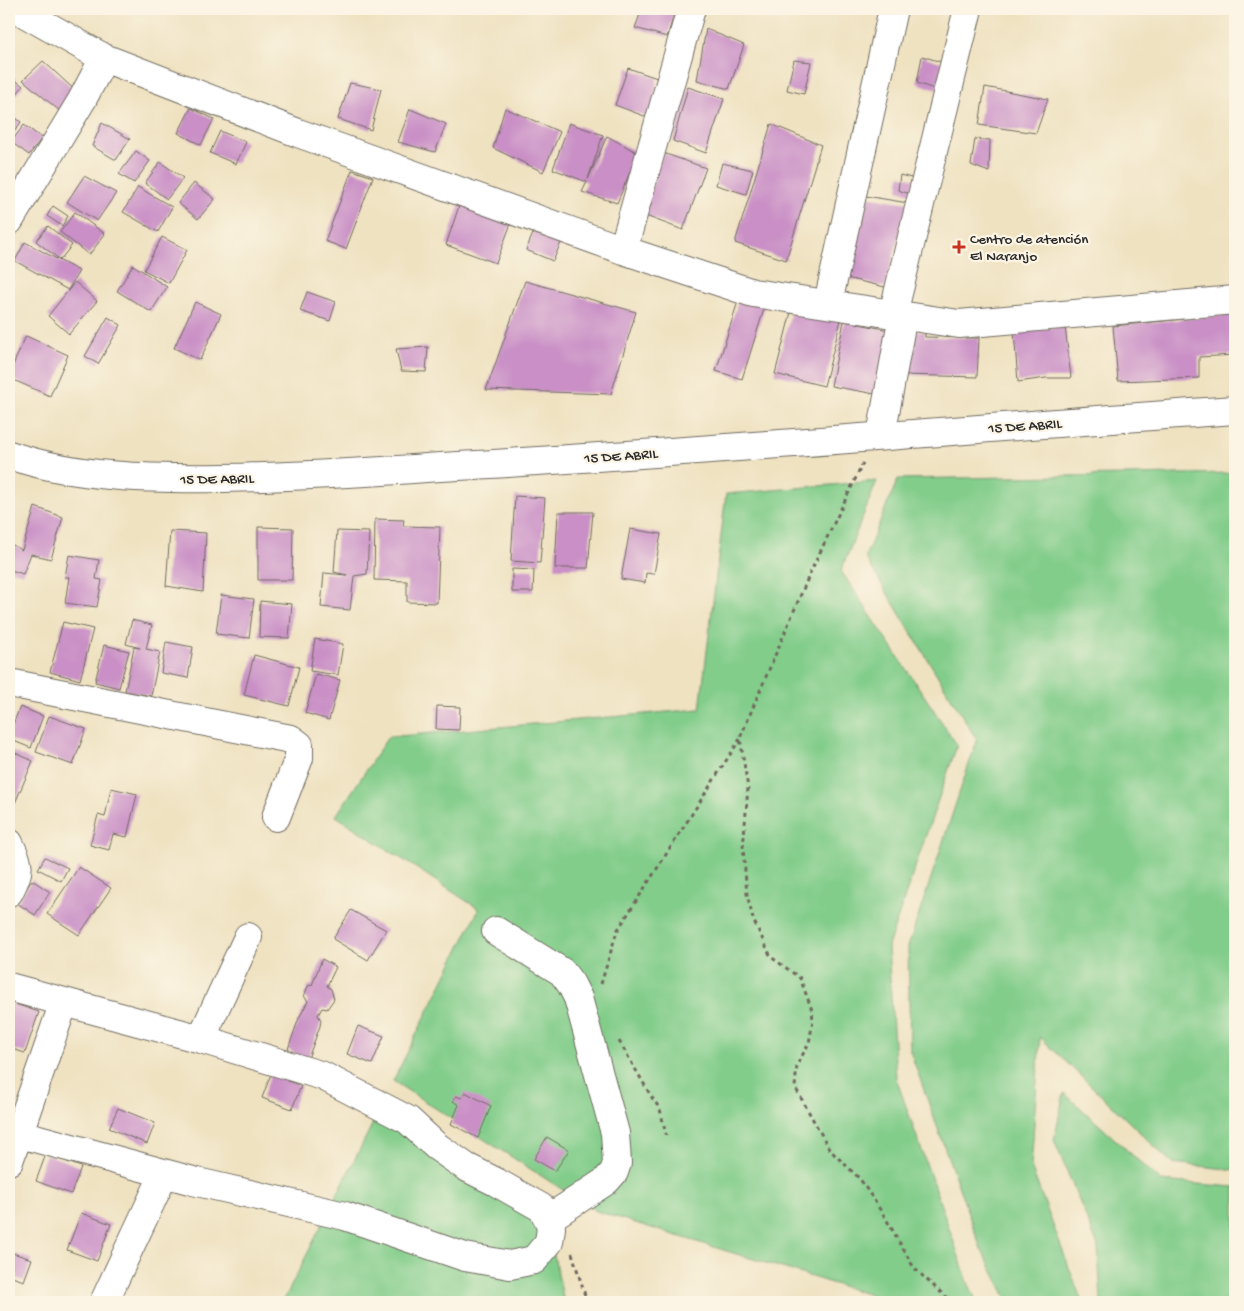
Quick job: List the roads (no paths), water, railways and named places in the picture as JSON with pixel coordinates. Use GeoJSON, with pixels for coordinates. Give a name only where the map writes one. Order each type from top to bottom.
{"type":"FeatureCollection","features":[{"type":"Feature","properties":{"kind":"street"},"geometry":{"type":"LineString","coordinates":[[17,9],[104,58],[298,133],[623,250],[753,293],[959,324],[1235,300]]}},
{"type":"Feature","properties":{"kind":"street"},"geometry":{"type":"LineString","coordinates":[[623,250],[691,9]]}},
{"type":"Feature","properties":{"kind":"street"},"geometry":{"type":"LineString","coordinates":[[828,303],[893,9]]}},
{"type":"Feature","properties":{"kind":"street"},"geometry":{"type":"LineString","coordinates":[[881,435],[898,314],[968,9]]}},
{"type":"Feature","properties":{"kind":"street"},"geometry":{"type":"LineString","coordinates":[[9,221],[82,100],[104,58]]}},
{"type":"Feature","properties":{"kind":"street","name":"15 DE ABRIL"},"geometry":{"type":"LineString","coordinates":[[9,455],[33,463],[108,476],[156,479],[268,478],[568,460],[881,435],[1235,410]]}},
{"type":"Feature","properties":{"kind":"street"},"geometry":{"type":"LineString","coordinates":[[9,683],[291,740],[299,745],[299,758],[276,817]]}},
{"type":"Feature","properties":{"kind":"street"},"geometry":{"type":"LineString","coordinates":[[9,843],[18,861],[18,874],[9,892]]}},
{"type":"Feature","properties":{"kind":"street"},"geometry":{"type":"LineString","coordinates":[[496,931],[562,972],[571,984],[578,998],[615,1133],[617,1163],[614,1172],[596,1189],[550,1224]]}},
{"type":"Feature","properties":{"kind":"street"},"geometry":{"type":"LineString","coordinates":[[201,1039],[248,937]]}},
{"type":"Feature","properties":{"kind":"street"},"geometry":{"type":"LineString","coordinates":[[9,986],[201,1039],[323,1076],[408,1120],[436,1146],[466,1167],[542,1208],[550,1224],[549,1242],[534,1260],[510,1265],[465,1257],[345,1216],[282,1203],[164,1174],[13,1132]]}},
{"type":"Feature","properties":{"kind":"street"},"geometry":{"type":"LineString","coordinates":[[9,1161],[13,1132],[64,1002]]}},
{"type":"Feature","properties":{"kind":"street"},"geometry":{"type":"LineString","coordinates":[[104,1302],[164,1174]]}},
{"type":"Feature","properties":{"kind":"place","name":"Centro de atención El Naranjo"},"geometry":{"type":"Point","coordinates":[959,247]}}]}
